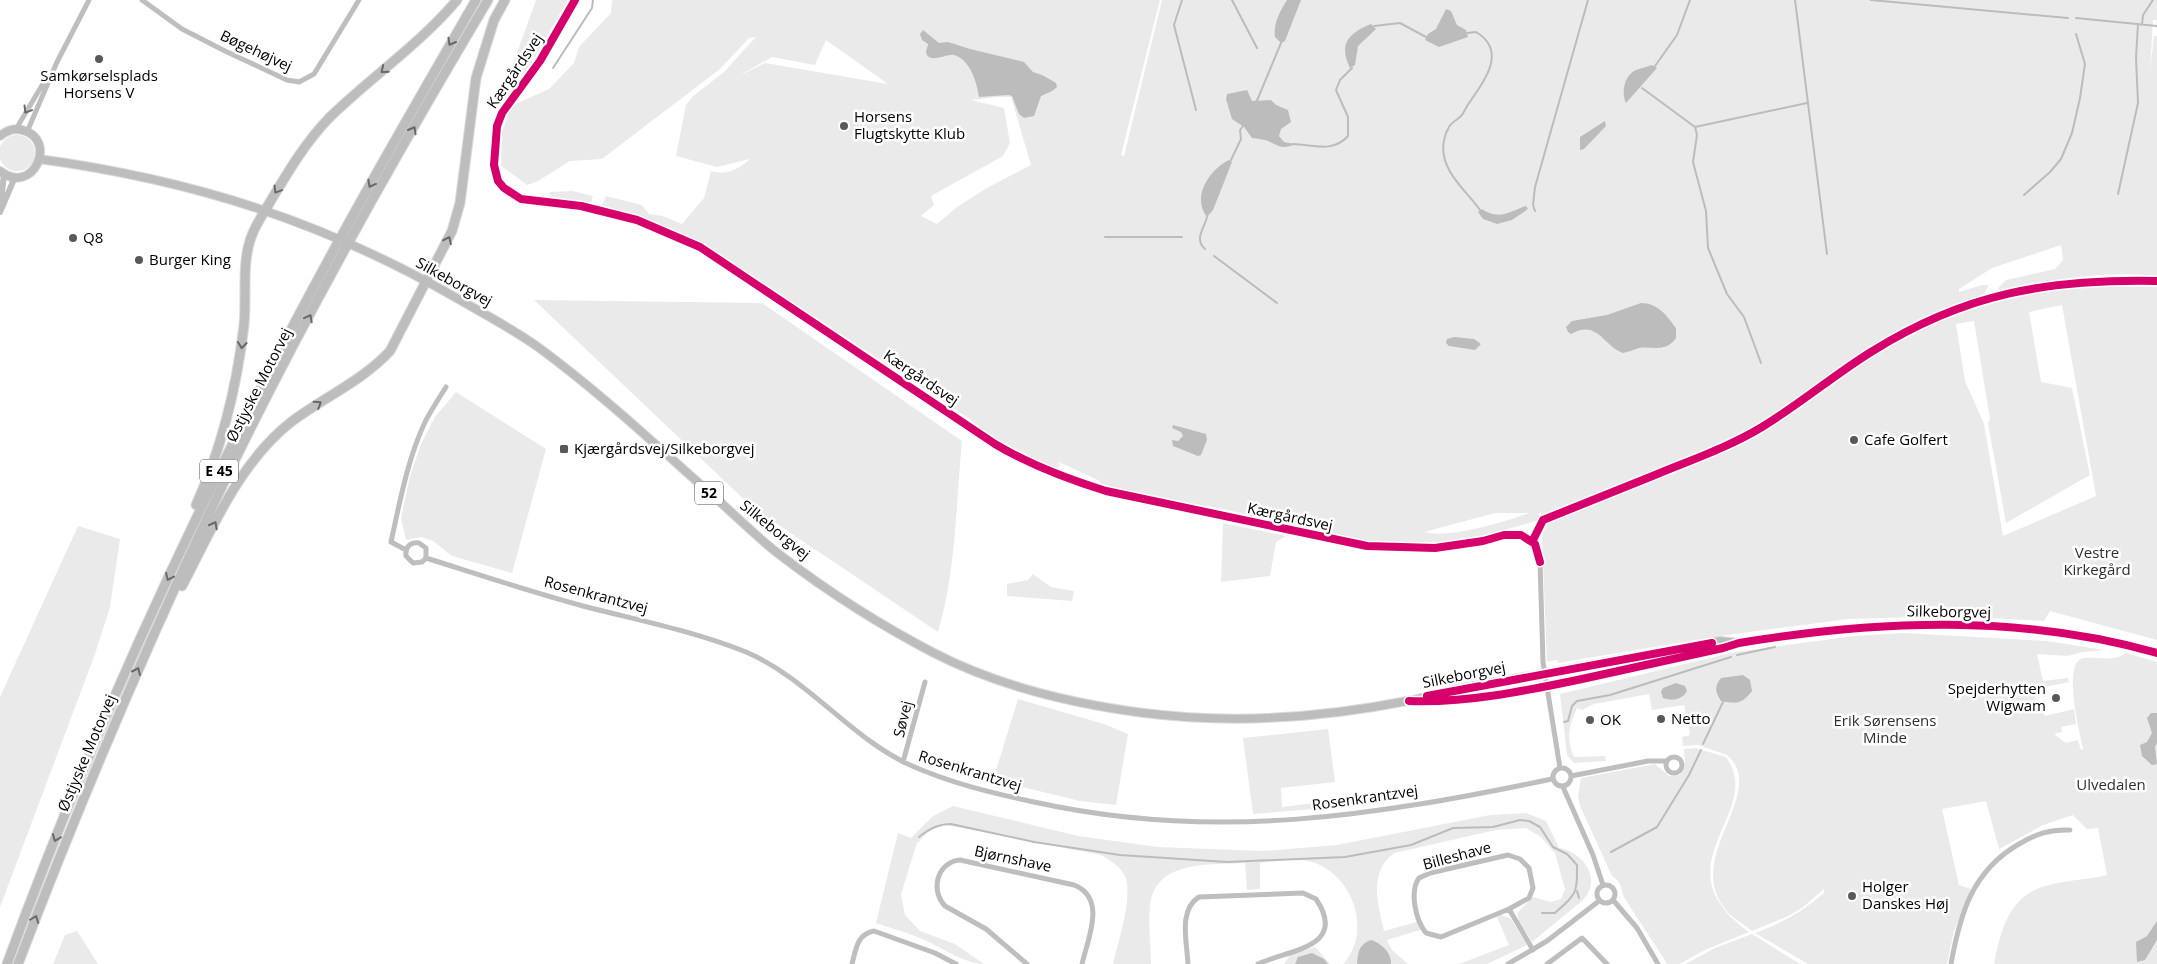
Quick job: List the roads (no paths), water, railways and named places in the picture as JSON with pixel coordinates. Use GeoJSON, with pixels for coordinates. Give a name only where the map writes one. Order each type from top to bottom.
{"type":"FeatureCollection","features":[{"type":"Feature","properties":{"kind":"highway"},"geometry":{"type":"LineString","coordinates":[[178,557],[187,526],[202,492],[234,386],[245,317],[247,249],[252,234],[299,155],[328,120],[364,86],[414,46],[457,0]]}},
{"type":"Feature","properties":{"kind":"highway","name":"Østjyske Motorvej"},"geometry":{"type":"LineString","coordinates":[[7,964],[85,767],[178,557],[260,390],[333,252],[476,0]]}},
{"type":"Feature","properties":{"kind":"highway","name":"Østjyske Motorvej"},"geometry":{"type":"LineString","coordinates":[[18,964],[68,833],[163,613],[272,387],[346,250],[488,0]]}},
{"type":"Feature","properties":{"kind":"highway"},"geometry":{"type":"LineString","coordinates":[[163,613],[182,586],[222,510],[250,466],[290,423],[348,387],[376,365],[390,351],[452,231],[460,203],[476,78],[491,28],[505,0]]}},
{"type":"Feature","properties":{"kind":"main road"},"geometry":{"type":"LineString","coordinates":[[0,136],[16,129],[27,132],[38,144],[40,159],[33,171],[21,177],[2,173]]}},
{"type":"Feature","properties":{"kind":"main road","name":"Silkeborgvej"},"geometry":{"type":"LineString","coordinates":[[40,159],[155,178],[196,188],[315,228],[380,257],[426,281],[536,346],[620,414],[779,554],[841,598],[934,653],[993,677],[1066,698],[1143,713],[1193,718],[1265,718],[1315,714],[1409,701],[1711,643],[1739,643],[1862,626],[1952,624],[2069,634],[2157,653]]}},
{"type":"Feature","properties":{"kind":"main road","name":"Silkeborgvej"},"geometry":{"type":"LineString","coordinates":[[1409,701],[1436,702],[1469,699],[1546,686],[1739,643]]}},
{"type":"Feature","properties":{"kind":"street"},"geometry":{"type":"LineString","coordinates":[[27,132],[57,62],[89,0]]}},
{"type":"Feature","properties":{"kind":"street","name":"Bøgehøjvej"},"geometry":{"type":"LineString","coordinates":[[142,0],[182,29],[287,80],[299,82],[314,74],[359,0]]}},
{"type":"Feature","properties":{"kind":"street","name":"Kærgårdsvej"},"geometry":{"type":"LineString","coordinates":[[575,0],[540,61],[502,113],[497,126],[494,166],[498,181],[512,194],[532,202],[596,208],[637,220],[681,237],[731,266],[996,444],[1032,464],[1065,478],[1114,493],[1367,546],[1434,548],[1475,542],[1504,535],[1521,535],[1535,544],[1540,562],[1544,674]]}},
{"type":"Feature","properties":{"kind":"street"},"geometry":{"type":"LineString","coordinates":[[16,129],[57,62]]}},
{"type":"Feature","properties":{"kind":"street"},"geometry":{"type":"LineString","coordinates":[[0,212],[2,173]]}},
{"type":"Feature","properties":{"kind":"street"},"geometry":{"type":"LineString","coordinates":[[0,212],[15,177]]}},
{"type":"Feature","properties":{"kind":"street","name":"Rosenkrantzvej"},"geometry":{"type":"LineString","coordinates":[[406,550],[411,544],[419,543],[426,548],[426,558],[419,564],[412,563],[408,559],[406,550],[391,542],[413,453],[426,420],[446,387]]}},
{"type":"Feature","properties":{"kind":"street","name":"Rosenkrantzvej"},"geometry":{"type":"LineString","coordinates":[[426,558],[574,603],[701,636],[750,654],[792,678],[856,732],[903,762],[935,776],[997,794],[1063,809],[1121,818],[1180,823],[1256,823],[1344,816],[1552,779]]}},
{"type":"Feature","properties":{"kind":"street"},"geometry":{"type":"LineString","coordinates":[[1544,674],[1560,768]]}},
{"type":"Feature","properties":{"kind":"street","name":"Søvej"},"geometry":{"type":"LineString","coordinates":[[903,762],[925,682]]}},
{"type":"Feature","properties":{"kind":"street"},"geometry":{"type":"LineString","coordinates":[[1571,776],[1648,760],[1666,761]]}},
{"type":"Feature","properties":{"kind":"street"},"geometry":{"type":"LineString","coordinates":[[1560,768],[1567,769],[1571,776],[1569,783],[1563,787],[1556,785],[1552,779],[1554,772],[1560,768]]}},
{"type":"Feature","properties":{"kind":"street"},"geometry":{"type":"LineString","coordinates":[[1563,787],[1593,855],[1603,885]]}},
{"type":"Feature","properties":{"kind":"street"},"geometry":{"type":"LineString","coordinates":[[1951,964],[1961,921],[1971,894],[1980,877],[1990,865],[2010,849],[2039,833],[2054,829],[2070,830]]}},
{"type":"Feature","properties":{"kind":"street","name":"Billeshave"},"geometry":{"type":"LineString","coordinates":[[1508,855],[1514,856],[1529,868],[1533,888],[1529,898],[1510,910],[1446,935],[1436,937],[1423,929],[1413,894],[1414,888],[1419,878],[1430,873],[1508,855]]}},
{"type":"Feature","properties":{"kind":"street","name":"Bjørnshave"},"geometry":{"type":"LineString","coordinates":[[1027,964],[986,929],[945,906],[940,901],[936,889],[940,874],[947,864],[960,860],[1074,885],[1086,891],[1094,913],[1082,964]]}},
{"type":"Feature","properties":{"kind":"street"},"geometry":{"type":"LineString","coordinates":[[1603,885],[1614,889],[1613,900],[1637,928],[1658,964]]}},
{"type":"Feature","properties":{"kind":"street"},"geometry":{"type":"LineString","coordinates":[[1599,901],[1597,890],[1603,885]]}},
{"type":"Feature","properties":{"kind":"street"},"geometry":{"type":"LineString","coordinates":[[1188,964],[1187,911],[1189,905],[1199,897],[1303,893],[1310,895],[1320,906],[1325,921],[1322,936],[1311,946],[1258,964]]}},
{"type":"Feature","properties":{"kind":"street"},"geometry":{"type":"LineString","coordinates":[[1599,901],[1606,904],[1613,900]]}},
{"type":"Feature","properties":{"kind":"street"},"geometry":{"type":"LineString","coordinates":[[1508,964],[1533,950],[1599,901]]}},
{"type":"Feature","properties":{"kind":"street"},"geometry":{"type":"LineString","coordinates":[[1510,910],[1533,950]]}},
{"type":"Feature","properties":{"kind":"street"},"geometry":{"type":"LineString","coordinates":[[852,964],[860,938],[867,933],[877,932],[935,952],[956,964]]}},
{"type":"Feature","properties":{"kind":"street"},"geometry":{"type":"LineString","coordinates":[[1547,964],[1582,938],[1607,964]]}},
{"type":"Feature","properties":{"kind":"street"},"geometry":{"type":"LineString","coordinates":[[1278,956],[1281,964]]}},
{"type":"Feature","properties":{"kind":"waterway"},"geometry":{"type":"LineString","coordinates":[[553,68],[592,8],[593,0]]}},
{"type":"Feature","properties":{"kind":"waterway"},"geometry":{"type":"LineString","coordinates":[[1182,0],[1174,25],[1196,110]]}},
{"type":"Feature","properties":{"kind":"waterway"},"geometry":{"type":"LineString","coordinates":[[1232,0],[1257,48]]}},
{"type":"Feature","properties":{"kind":"waterway"},"geometry":{"type":"LineString","coordinates":[[1535,211],[1533,205],[1535,187],[1588,0]]}},
{"type":"Feature","properties":{"kind":"waterway"},"geometry":{"type":"LineString","coordinates":[[1655,66],[1677,35],[1690,0]]}},
{"type":"Feature","properties":{"kind":"waterway"},"geometry":{"type":"LineString","coordinates":[[1795,0],[1827,254]]}},
{"type":"Feature","properties":{"kind":"waterway"},"geometry":{"type":"LineString","coordinates":[[1871,0],[2068,18]]}},
{"type":"Feature","properties":{"kind":"waterway"},"geometry":{"type":"LineString","coordinates":[[2142,25],[2143,15],[2153,0]]}},
{"type":"Feature","properties":{"kind":"waterway"},"geometry":{"type":"LineString","coordinates":[[2076,18],[2157,26]]}},
{"type":"Feature","properties":{"kind":"waterway"},"geometry":{"type":"LineString","coordinates":[[1374,26],[1400,23],[1426,37]]}},
{"type":"Feature","properties":{"kind":"waterway"},"geometry":{"type":"LineString","coordinates":[[2118,194],[2138,103],[2136,58],[2138,24]]}},
{"type":"Feature","properties":{"kind":"waterway"},"geometry":{"type":"LineString","coordinates":[[1467,33],[1476,32],[1486,40],[1491,48],[1490,67],[1481,86],[1463,113],[1447,130],[1443,152],[1446,164],[1454,178],[1480,210]]}},
{"type":"Feature","properties":{"kind":"waterway"},"geometry":{"type":"LineString","coordinates":[[2024,195],[2050,172],[2061,159],[2072,133],[2085,64],[2076,34]]}},
{"type":"Feature","properties":{"kind":"waterway"},"geometry":{"type":"LineString","coordinates":[[1256,103],[1281,43]]}},
{"type":"Feature","properties":{"kind":"waterway"},"geometry":{"type":"LineString","coordinates":[[1293,144],[1322,147],[1336,145],[1348,136],[1348,117],[1336,90],[1340,80],[1352,68]]}},
{"type":"Feature","properties":{"kind":"waterway"},"geometry":{"type":"LineString","coordinates":[[1642,88],[1695,127],[1697,135],[1693,162],[1706,211],[1708,248],[1727,294],[1744,317],[1761,363]]}},
{"type":"Feature","properties":{"kind":"waterway"},"geometry":{"type":"LineString","coordinates":[[1695,127],[1807,103]]}},
{"type":"Feature","properties":{"kind":"waterway"},"geometry":{"type":"LineString","coordinates":[[1231,160],[1241,139],[1240,130],[1243,126]]}},
{"type":"Feature","properties":{"kind":"waterway"},"geometry":{"type":"LineString","coordinates":[[1205,249],[1200,238],[1207,217]]}},
{"type":"Feature","properties":{"kind":"waterway"},"geometry":{"type":"LineString","coordinates":[[1105,237],[1182,237]]}},
{"type":"Feature","properties":{"kind":"waterway"},"geometry":{"type":"LineString","coordinates":[[1214,256],[1277,303]]}},
{"type":"Feature","properties":{"kind":"waterway"},"geometry":{"type":"LineString","coordinates":[[1737,655],[1775,647]]}},
{"type":"Feature","properties":{"kind":"waterway"},"geometry":{"type":"LineString","coordinates":[[1564,722],[1568,721],[1572,706],[1577,701],[1610,695],[1731,657]]}},
{"type":"Feature","properties":{"kind":"waterway"},"geometry":{"type":"LineString","coordinates":[[1703,744],[1723,702]]}},
{"type":"Feature","properties":{"kind":"waterway"},"geometry":{"type":"LineString","coordinates":[[1611,852],[1657,827],[1689,775],[1701,750]]}},
{"type":"Feature","properties":{"kind":"waterway"},"geometry":{"type":"LineString","coordinates":[[919,837],[934,828],[951,824],[1034,842],[1120,855],[1227,862],[1345,857],[1411,845],[1453,828],[1493,827],[1520,820],[1529,821],[1540,827],[1553,847],[1567,854],[1577,865],[1577,882],[1572,897],[1555,913],[1542,913]]}},
{"type":"Feature","properties":{"kind":"waterway"},"geometry":{"type":"LineString","coordinates":[[1577,891],[1579,898]]}},
{"type":"Feature","properties":{"kind":"place","name":"Samkørselsplads Horsens V"},"geometry":{"type":"Point","coordinates":[99,59]}},
{"type":"Feature","properties":{"kind":"place","name":"Horsens Flugtskytte Klub"},"geometry":{"type":"Point","coordinates":[844,126]}},
{"type":"Feature","properties":{"kind":"place","name":"Q8"},"geometry":{"type":"Point","coordinates":[73,238]}},
{"type":"Feature","properties":{"kind":"place","name":"Burger King"},"geometry":{"type":"Point","coordinates":[139,260]}},
{"type":"Feature","properties":{"kind":"place","name":"Cafe Golfert"},"geometry":{"type":"Point","coordinates":[1854,440]}},
{"type":"Feature","properties":{"kind":"place","name":"Kjærgårdsvej/Silkeborgvej"},"geometry":{"type":"Point","coordinates":[564,449]}},
{"type":"Feature","properties":{"kind":"place","name":"Spejderhytten Wigwam"},"geometry":{"type":"Point","coordinates":[2056,698]}},
{"type":"Feature","properties":{"kind":"place","name":"Netto"},"geometry":{"type":"Point","coordinates":[1661,719]}},
{"type":"Feature","properties":{"kind":"place","name":"OK"},"geometry":{"type":"Point","coordinates":[1590,720]}},
{"type":"Feature","properties":{"kind":"place","name":"Holger Danskes Høj"},"geometry":{"type":"Point","coordinates":[1852,896]}},
{"type":"Feature","properties":{"kind":"park label","name":"Vestre Kirkegård"},"geometry":{"type":"Point","coordinates":[2097,562]}},
{"type":"Feature","properties":{"kind":"park label","name":"Erik Sørensens Minde"},"geometry":{"type":"Point","coordinates":[1885,730]}},
{"type":"Feature","properties":{"kind":"park label","name":"Ulvedalen"},"geometry":{"type":"Point","coordinates":[2111,785]}}]}
